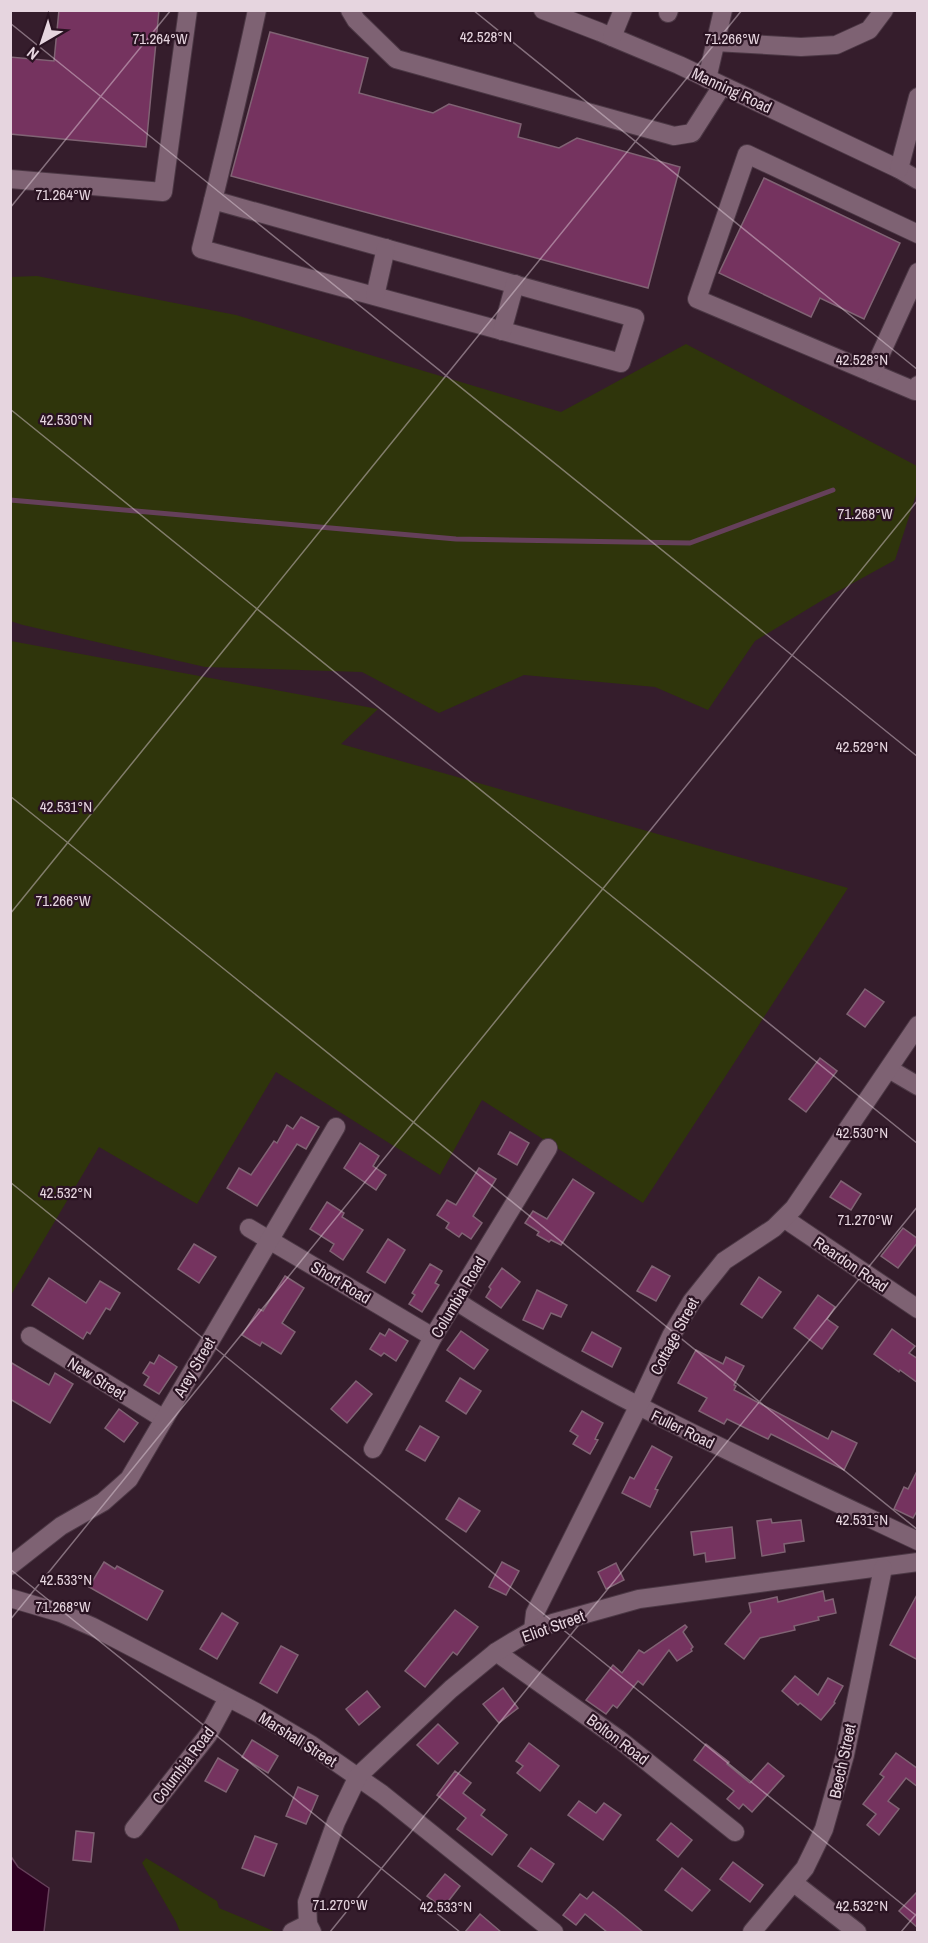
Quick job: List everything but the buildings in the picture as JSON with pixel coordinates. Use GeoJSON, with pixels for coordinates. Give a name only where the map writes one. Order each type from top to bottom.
{"type":"FeatureCollection","features":[{"type":"Feature","properties":{"kind":"street"},"geometry":{"type":"LineString","coordinates":[[10,179],[163,192],[188,10]]}},
{"type":"Feature","properties":{"kind":"street"},"geometry":{"type":"LineString","coordinates":[[213,200],[635,318],[621,363],[201,249],[257,10]]}},
{"type":"Feature","properties":{"kind":"street"},"geometry":{"type":"LineString","coordinates":[[350,10],[356,20],[396,59],[674,136],[692,133],[715,82],[715,42],[723,10]]}},
{"type":"Feature","properties":{"kind":"street","name":"Manning Road"},"geometry":{"type":"LineString","coordinates":[[543,10],[715,82],[918,180]]}},
{"type":"Feature","properties":{"kind":"street"},"geometry":{"type":"LineString","coordinates":[[612,37],[624,10]]}},
{"type":"Feature","properties":{"kind":"street"},"geometry":{"type":"LineString","coordinates":[[715,42],[801,47],[836,45],[870,30],[884,10]]}},
{"type":"Feature","properties":{"kind":"street"},"geometry":{"type":"LineString","coordinates":[[899,169],[918,97]]}},
{"type":"Feature","properties":{"kind":"street"},"geometry":{"type":"LineString","coordinates":[[918,234],[747,154],[697,299],[915,391],[918,385]]}},
{"type":"Feature","properties":{"kind":"street"},"geometry":{"type":"LineString","coordinates":[[375,296],[386,248]]}},
{"type":"Feature","properties":{"kind":"street"},"geometry":{"type":"LineString","coordinates":[[872,372],[918,272]]}},
{"type":"Feature","properties":{"kind":"street"},"geometry":{"type":"LineString","coordinates":[[502,331],[515,284]]}},
{"type":"Feature","properties":{"kind":"street","name":"Cottage Street"},"geometry":{"type":"LineString","coordinates":[[533,1630],[535,1613],[671,1336],[701,1287],[724,1262],[785,1219],[918,1025]]}},
{"type":"Feature","properties":{"kind":"street"},"geometry":{"type":"LineString","coordinates":[[889,1069],[918,1086]]}},
{"type":"Feature","properties":{"kind":"street","name":"Arey Street"},"geometry":{"type":"LineString","coordinates":[[10,1566],[61,1526],[115,1493],[139,1465],[336,1127]]}},
{"type":"Feature","properties":{"kind":"street","name":"Columbia Road"},"geometry":{"type":"LineString","coordinates":[[373,1449],[433,1337],[548,1148]]}},
{"type":"Feature","properties":{"kind":"street","name":"Reardon Road"},"geometry":{"type":"LineString","coordinates":[[785,1219],[918,1309]]}},
{"type":"Feature","properties":{"kind":"street","name":"Short Road"},"geometry":{"type":"LineString","coordinates":[[249,1228],[433,1337]]}},
{"type":"Feature","properties":{"kind":"street","name":"Fuller Road"},"geometry":{"type":"LineString","coordinates":[[456,1301],[519,1341],[638,1407],[918,1541]]}},
{"type":"Feature","properties":{"kind":"street","name":"New Street"},"geometry":{"type":"LineString","coordinates":[[30,1336],[164,1419]]}},
{"type":"Feature","properties":{"kind":"street","name":"Eliot Street"},"geometry":{"type":"LineString","coordinates":[[304,1930],[308,1902],[336,1822],[358,1776],[451,1689],[496,1652],[533,1630],[639,1599],[918,1562]]}},
{"type":"Feature","properties":{"kind":"street","name":"Beech Street"},"geometry":{"type":"LineString","coordinates":[[752,1932],[794,1883],[816,1850],[832,1806],[845,1755],[883,1568]]}},
{"type":"Feature","properties":{"kind":"street","name":"Marshall Street"},"geometry":{"type":"LineString","coordinates":[[10,1598],[78,1619],[287,1730],[358,1776],[554,1932]]}},
{"type":"Feature","properties":{"kind":"street","name":"Bolton Road"},"geometry":{"type":"LineString","coordinates":[[496,1652],[620,1740],[735,1832]]}},
{"type":"Feature","properties":{"kind":"street","name":"Columbia Road"},"geometry":{"type":"LineString","coordinates":[[134,1828],[208,1735],[228,1698]]}},
{"type":"Feature","properties":{"kind":"street"},"geometry":{"type":"LineString","coordinates":[[794,1883],[857,1932]]}},
{"type":"Feature","properties":{"kind":"green space"},"geometry":{"type":"Polygon","coordinates":[[[37,276],[236,315],[561,412],[686,344],[917,466],[917,492],[895,560],[755,641],[708,710],[655,687],[524,675],[439,713],[362,672],[205,667],[23,625],[10,621],[10,277],[37,276]]]}},
{"type":"Feature","properties":{"kind":"green space"},"geometry":{"type":"Polygon","coordinates":[[[11,641],[378,709],[341,744],[848,888],[643,1203],[482,1100],[440,1175],[276,1072],[197,1204],[99,1147],[11,1295],[11,641]]]}},
{"type":"Feature","properties":{"kind":"green space"},"geometry":{"type":"Polygon","coordinates":[[[146,1858],[217,1901],[219,1908],[276,1932],[180,1932],[142,1863],[146,1858]]]}},
{"type":"Feature","properties":{"kind":"shaded area"},"geometry":{"type":"Polygon","coordinates":[[[10,1855],[18,1867],[49,1888],[44,1932],[11,1932],[10,1855]]]}},
{"type":"Feature","properties":{"kind":"waterway"},"geometry":{"type":"LineString","coordinates":[[10,500],[456,539],[690,543],[833,490]]}}]}
